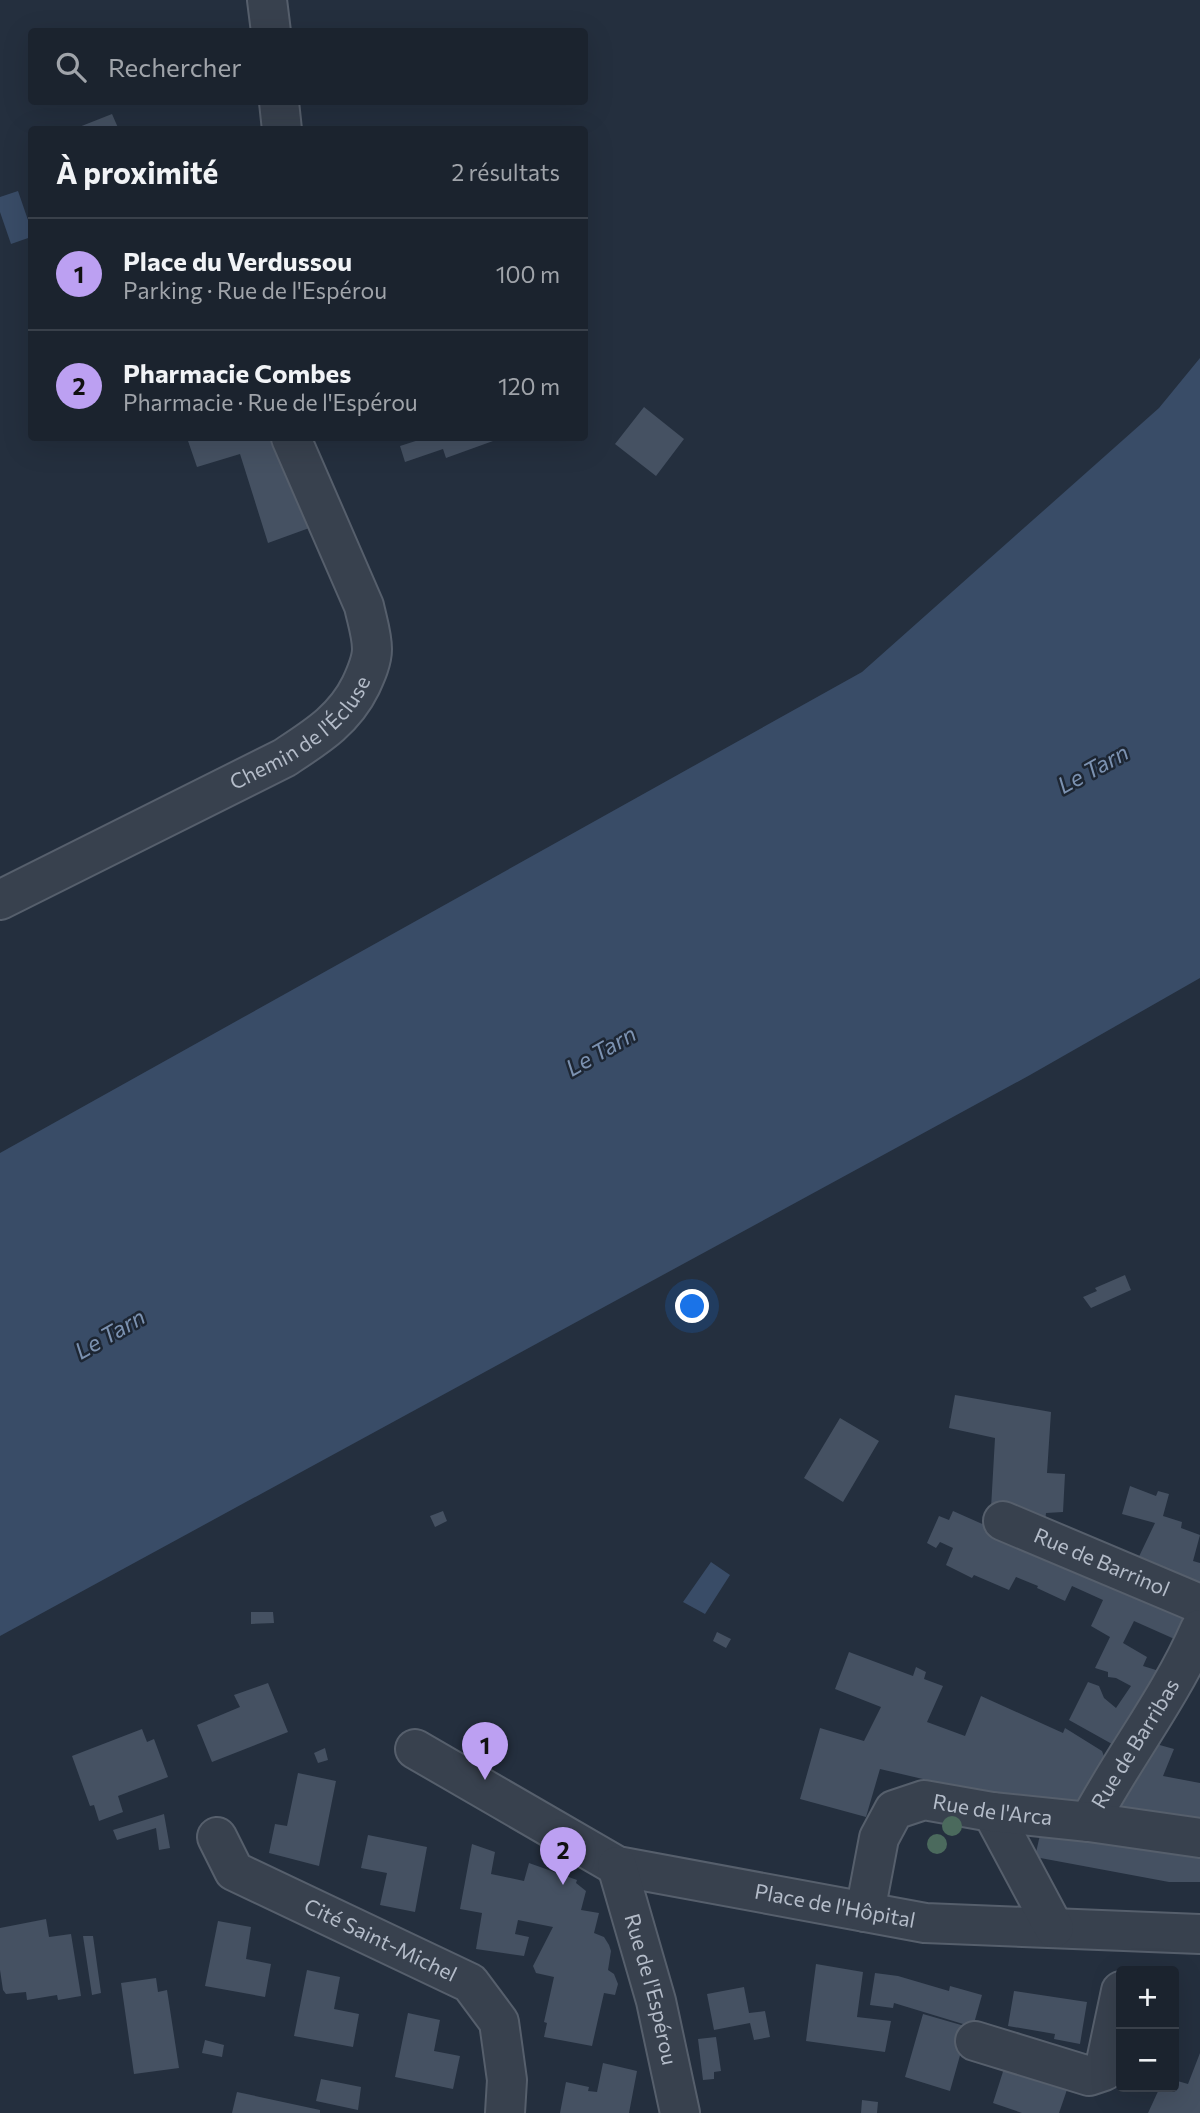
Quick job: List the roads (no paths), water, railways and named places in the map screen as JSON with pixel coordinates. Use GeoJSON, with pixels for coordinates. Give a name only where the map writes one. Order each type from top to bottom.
{"type":"FeatureCollection","features":[{"type":"Feature","properties":{"kind":"street"},"geometry":{"type":"LineString","coordinates":[[268,0],[271,28]]}},
{"type":"Feature","properties":{"kind":"street"},"geometry":{"type":"LineString","coordinates":[[279,105],[282,126]]}},
{"type":"Feature","properties":{"kind":"street","name":"Chemin de l'Écluse"},"geometry":{"type":"LineString","coordinates":[[0,900],[284,758],[325,732],[354,701],[373,650],[364,606],[292,441]]}},
{"type":"Feature","properties":{"kind":"street","name":"Rue de Barrinol"},"geometry":{"type":"LineString","coordinates":[[1003,1521],[1200,1604]]}},
{"type":"Feature","properties":{"kind":"street","name":"Rue de Barribas"},"geometry":{"type":"LineString","coordinates":[[1089,1822],[1110,1783],[1162,1704],[1200,1629]]}},
{"type":"Feature","properties":{"kind":"street","name":"Place de l'Hôpital"},"geometry":{"type":"LineString","coordinates":[[415,1749],[617,1866],[925,1923],[1200,1934]]}},
{"type":"Feature","properties":{"kind":"street","name":"Rue de l'Arca"},"geometry":{"type":"LineString","coordinates":[[864,1912],[879,1838],[894,1810],[924,1800],[992,1812],[1089,1822],[1200,1838]]}},
{"type":"Feature","properties":{"kind":"street"},"geometry":{"type":"LineString","coordinates":[[992,1812],[1054,1928]]}},
{"type":"Feature","properties":{"kind":"street","name":"Cité Saint-Michel"},"geometry":{"type":"LineString","coordinates":[[217,1837],[234,1871],[470,1983],[499,2022],[507,2080],[505,2113]]}},
{"type":"Feature","properties":{"kind":"street","name":"Rue de l'Espérou"},"geometry":{"type":"LineString","coordinates":[[617,1866],[656,2001],[680,2113]]}},
{"type":"Feature","properties":{"kind":"street"},"geometry":{"type":"LineString","coordinates":[[1126,1966],[1134,1931]]}},
{"type":"Feature","properties":{"kind":"street"},"geometry":{"type":"LineString","coordinates":[[975,2041],[1089,2076],[1104,2071],[1116,2015]]}},
{"type":"Feature","properties":{"kind":"water"},"geometry":{"type":"Polygon","coordinates":[[[18,191],[28,220],[28,238],[11,244],[0,212],[0,197],[18,191]]]}},
{"type":"Feature","properties":{"kind":"water","name":"Le Tarn"},"geometry":{"type":"Polygon","coordinates":[[[1200,358],[1200,978],[1030,1075],[0,1636],[0,1153],[862,672],[1159,408],[1200,358]]]}},
{"type":"Feature","properties":{"kind":"water"},"geometry":{"type":"Polygon","coordinates":[[[711,1562],[730,1575],[705,1614],[683,1602],[711,1562]]]}},
{"type":"Feature","properties":{"kind":"place","name":"Place du Verdussou"},"geometry":{"type":"Point","coordinates":[485,1780]}},
{"type":"Feature","properties":{"kind":"place","name":"Pharmacie Combes"},"geometry":{"type":"Point","coordinates":[563,1885]}}]}
